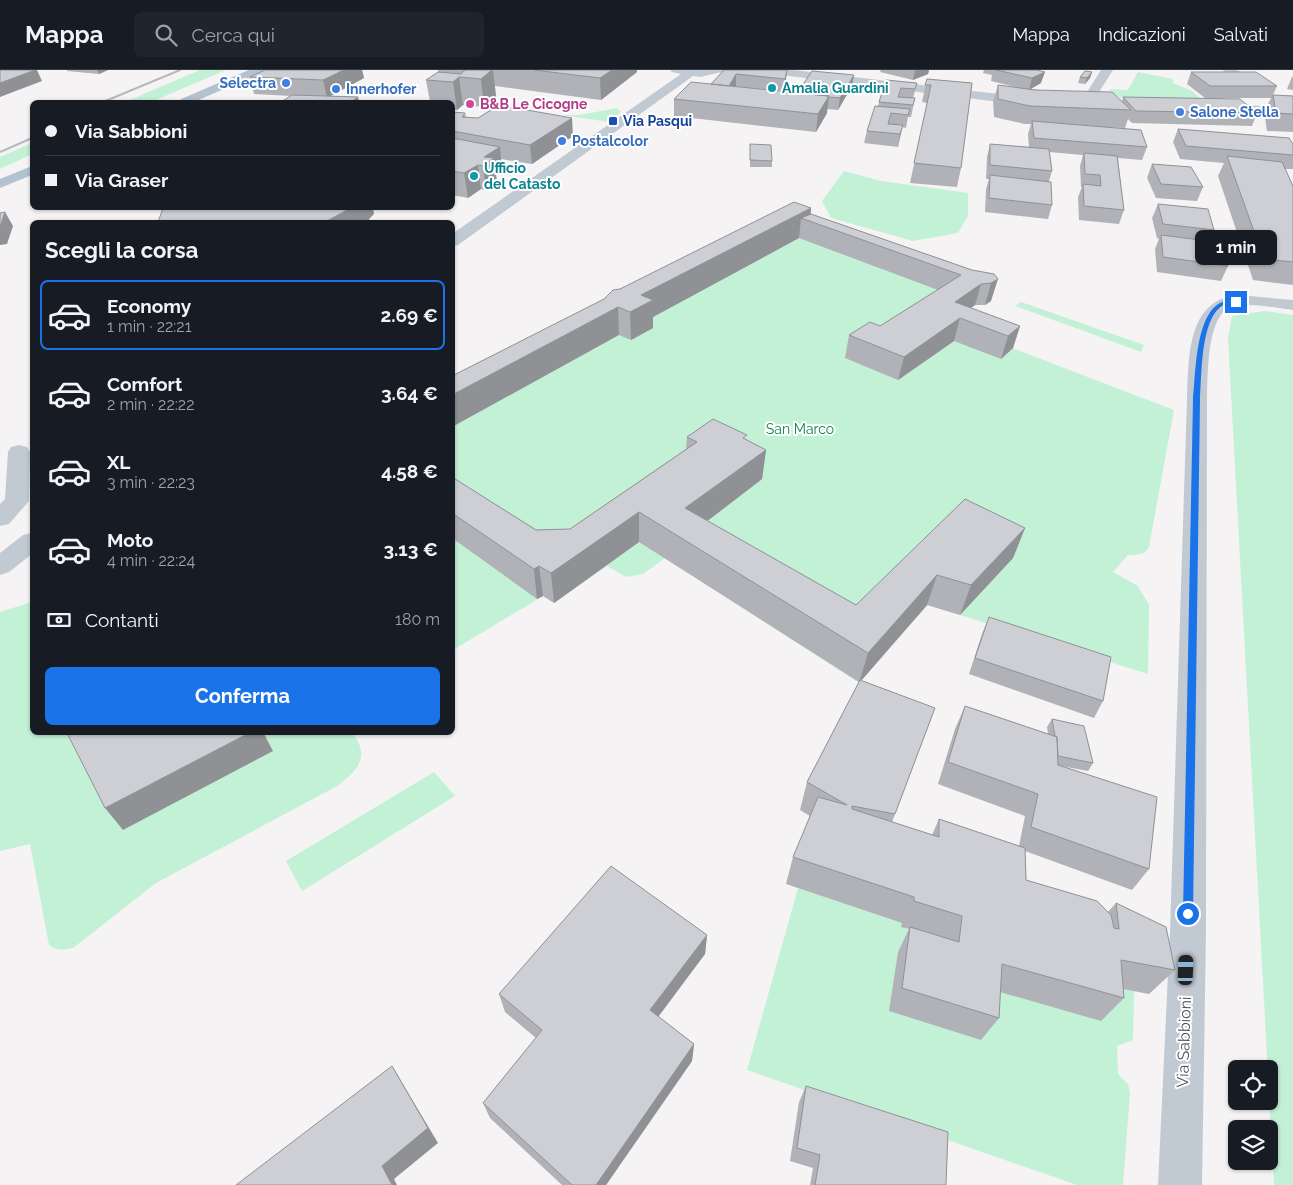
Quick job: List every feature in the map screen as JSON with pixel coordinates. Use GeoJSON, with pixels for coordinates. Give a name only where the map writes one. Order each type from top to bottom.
{"type":"FeatureCollection","features":[{"type":"Feature","properties":{"kind":"main road"},"geometry":{"type":"LineString","coordinates":[[190,100],[259,70]]}},
{"type":"Feature","properties":{"kind":"main road"},"geometry":{"type":"LineString","coordinates":[[0,184],[30,171]]}},
{"type":"Feature","properties":{"kind":"street"},"geometry":{"type":"LineString","coordinates":[[455,240],[683,72],[710,73],[718,70]]}},
{"type":"Feature","properties":{"kind":"street"},"geometry":{"type":"LineString","coordinates":[[765,70],[1042,103]]}},
{"type":"Feature","properties":{"kind":"street"},"geometry":{"type":"LineString","coordinates":[[1085,104],[1107,70]]}},
{"type":"Feature","properties":{"kind":"street"},"geometry":{"type":"LineString","coordinates":[[1228,70],[1278,93]]}},
{"type":"Feature","properties":{"kind":"street"},"geometry":{"type":"LineString","coordinates":[[1068,104],[1100,105]]}},
{"type":"Feature","properties":{"kind":"street"},"geometry":{"type":"LineString","coordinates":[[1203,107],[1293,112]]}},
{"type":"Feature","properties":{"kind":"street","name":"Via Sabbioni"},"geometry":{"type":"LineString","coordinates":[[1180,1185],[1188,932],[1196,399],[1204,330],[1213,311],[1225,302],[1265,301],[1293,305]]}},
{"type":"Feature","properties":{"kind":"street"},"geometry":{"type":"LineString","coordinates":[[0,518],[17,500],[21,453]]}},
{"type":"Feature","properties":{"kind":"street"},"geometry":{"type":"LineString","coordinates":[[0,566],[30,543]]}},
{"type":"Feature","properties":{"kind":"green space"},"geometry":{"type":"Polygon","coordinates":[[[200,70],[226,70],[156,100],[130,100],[200,70]]]}},
{"type":"Feature","properties":{"kind":"green space"},"geometry":{"type":"Polygon","coordinates":[[[1138,72],[1173,79],[1173,83],[1192,91],[1204,101],[1122,98],[1112,94],[1110,89],[1128,90],[1138,72]]]}},
{"type":"Feature","properties":{"kind":"green space"},"geometry":{"type":"Polygon","coordinates":[[[617,108],[621,112],[609,122],[562,115],[580,115],[617,108]]]}},
{"type":"Feature","properties":{"kind":"green space"},"geometry":{"type":"Polygon","coordinates":[[[30,144],[30,155],[0,169],[0,157],[30,144]]]}},
{"type":"Feature","properties":{"kind":"green space"},"geometry":{"type":"Polygon","coordinates":[[[844,171],[881,181],[968,193],[968,216],[958,233],[913,241],[831,218],[822,201],[844,171]]]}},
{"type":"Feature","properties":{"kind":"green space","name":"San Marco"},"geometry":{"type":"Polygon","coordinates":[[[791,228],[991,301],[985,305],[975,305],[949,324],[1174,410],[1149,547],[1143,553],[1128,555],[1113,572],[1138,586],[1149,605],[1148,674],[928,605],[859,683],[665,558],[643,574],[626,577],[607,566],[554,603],[543,596],[455,649],[455,407],[791,228]]]}},
{"type":"Feature","properties":{"kind":"green space"},"geometry":{"type":"Polygon","coordinates":[[[1021,302],[1144,345],[1141,352],[1015,306],[1021,302]]]}},
{"type":"Feature","properties":{"kind":"green space"},"geometry":{"type":"Polygon","coordinates":[[[1265,311],[1293,315],[1293,1185],[1274,1185],[1273,1170],[1278,1170],[1278,1120],[1270,1120],[1270,1110],[1278,1110],[1278,1060],[1267,1060],[1228,338],[1232,316],[1265,311]]]}},
{"type":"Feature","properties":{"kind":"green space"},"geometry":{"type":"Polygon","coordinates":[[[30,603],[30,735],[354,735],[361,749],[359,762],[351,774],[337,786],[156,883],[73,948],[61,949],[52,947],[49,945],[30,844],[0,851],[0,612],[30,603]]]}},
{"type":"Feature","properties":{"kind":"green space"},"geometry":{"type":"Polygon","coordinates":[[[434,772],[455,796],[302,891],[286,861],[434,772]]]}},
{"type":"Feature","properties":{"kind":"green space"},"geometry":{"type":"Polygon","coordinates":[[[798,888],[902,923],[902,927],[948,941],[985,988],[1099,984],[1134,991],[1133,1040],[1117,1046],[1118,1074],[1128,1084],[1130,1093],[1123,1185],[1077,1185],[747,1070],[798,888]]]}},
{"type":"Feature","properties":{"kind":"building"},"geometry":{"type":"Polygon","coordinates":[[[0,70],[35,70],[0,83],[0,70]]]}},
{"type":"Feature","properties":{"kind":"building"},"geometry":{"type":"Polygon","coordinates":[[[265,70],[344,70],[323,80],[250,77],[265,70]]]}},
{"type":"Feature","properties":{"kind":"building"},"geometry":{"type":"Polygon","coordinates":[[[465,70],[492,70],[481,79],[459,77],[453,82],[426,80],[438,72],[461,74],[465,70]]]}},
{"type":"Feature","properties":{"kind":"building"},"geometry":{"type":"Polygon","coordinates":[[[534,70],[612,70],[600,78],[534,70]]]}},
{"type":"Feature","properties":{"kind":"building"},"geometry":{"type":"Polygon","coordinates":[[[724,70],[787,70],[785,79],[736,74],[729,86],[711,84],[724,70]]]}},
{"type":"Feature","properties":{"kind":"building"},"geometry":{"type":"Polygon","coordinates":[[[996,70],[1037,70],[1045,72],[1032,78],[996,70]]]}},
{"type":"Feature","properties":{"kind":"building"},"geometry":{"type":"Polygon","coordinates":[[[812,71],[854,75],[840,98],[797,93],[812,71]]]}},
{"type":"Feature","properties":{"kind":"building"},"geometry":{"type":"Polygon","coordinates":[[[1085,71],[1092,72],[1087,78],[1080,77],[1085,71]]]}},
{"type":"Feature","properties":{"kind":"building"},"geometry":{"type":"Polygon","coordinates":[[[1191,72],[1256,72],[1277,86],[1210,86],[1191,72]]]}},
{"type":"Feature","properties":{"kind":"building"},"geometry":{"type":"Polygon","coordinates":[[[927,79],[972,83],[961,168],[914,163],[931,85],[925,85],[927,79]]]}},
{"type":"Feature","properties":{"kind":"building"},"geometry":{"type":"Polygon","coordinates":[[[886,80],[917,83],[915,89],[901,88],[898,97],[915,98],[913,105],[879,102],[886,80]]]}},
{"type":"Feature","properties":{"kind":"building"},"geometry":{"type":"Polygon","coordinates":[[[691,82],[829,96],[818,114],[674,99],[691,82]]]}},
{"type":"Feature","properties":{"kind":"building"},"geometry":{"type":"Polygon","coordinates":[[[998,85],[1035,90],[1112,92],[1131,110],[1030,106],[998,99],[998,85]]]}},
{"type":"Feature","properties":{"kind":"building"},"geometry":{"type":"Polygon","coordinates":[[[292,95],[358,97],[354,100],[284,100],[292,95]]]}},
{"type":"Feature","properties":{"kind":"building"},"geometry":{"type":"Polygon","coordinates":[[[1273,95],[1293,96],[1293,114],[1276,113],[1273,95]]]}},
{"type":"Feature","properties":{"kind":"building"},"geometry":{"type":"Polygon","coordinates":[[[1123,97],[1240,99],[1257,113],[1136,111],[1123,97]]]}},
{"type":"Feature","properties":{"kind":"building"},"geometry":{"type":"Polygon","coordinates":[[[499,105],[572,118],[530,145],[455,132],[455,112],[465,113],[462,117],[478,118],[499,105]]]}},
{"type":"Feature","properties":{"kind":"building"},"geometry":{"type":"Polygon","coordinates":[[[875,106],[910,109],[908,115],[891,113],[888,124],[903,125],[900,134],[867,131],[875,106]]]}},
{"type":"Feature","properties":{"kind":"building"},"geometry":{"type":"Polygon","coordinates":[[[1032,121],[1141,130],[1147,147],[1034,138],[1032,121]]]}},
{"type":"Feature","properties":{"kind":"building"},"geometry":{"type":"Polygon","coordinates":[[[1178,129],[1289,138],[1293,144],[1293,155],[1186,146],[1178,129]]]}},
{"type":"Feature","properties":{"kind":"building"},"geometry":{"type":"Polygon","coordinates":[[[455,139],[500,147],[484,157],[494,158],[483,166],[478,165],[464,173],[455,172],[455,139]]]}},
{"type":"Feature","properties":{"kind":"building"},"geometry":{"type":"Polygon","coordinates":[[[750,144],[771,145],[772,161],[750,160],[750,144]]]}},
{"type":"Feature","properties":{"kind":"building"},"geometry":{"type":"Polygon","coordinates":[[[990,144],[1049,149],[1052,171],[990,165],[990,144]]]}},
{"type":"Feature","properties":{"kind":"building"},"geometry":{"type":"Polygon","coordinates":[[[1084,153],[1117,156],[1124,210],[1084,206],[1083,184],[1101,186],[1100,175],[1085,174],[1084,153]]]}},
{"type":"Feature","properties":{"kind":"building"},"geometry":{"type":"Polygon","coordinates":[[[1227,156],[1282,162],[1293,186],[1293,262],[1264,259],[1227,156]]]}},
{"type":"Feature","properties":{"kind":"building"},"geometry":{"type":"Polygon","coordinates":[[[1152,164],[1191,167],[1203,187],[1161,184],[1152,164]]]}},
{"type":"Feature","properties":{"kind":"building"},"geometry":{"type":"Polygon","coordinates":[[[990,175],[1051,182],[1052,205],[989,198],[990,175]]]}},
{"type":"Feature","properties":{"kind":"building"},"geometry":{"type":"Polygon","coordinates":[[[794,202],[811,208],[641,295],[653,300],[630,312],[618,307],[455,393],[455,374],[604,299],[613,290],[620,289],[794,202]]]}},
{"type":"Feature","properties":{"kind":"building"},"geometry":{"type":"Polygon","coordinates":[[[1158,204],[1208,209],[1214,230],[1163,224],[1158,204]]]}},
{"type":"Feature","properties":{"kind":"building"},"geometry":{"type":"Polygon","coordinates":[[[162,210],[347,210],[329,220],[159,220],[162,210]]]}},
{"type":"Feature","properties":{"kind":"building"},"geometry":{"type":"Polygon","coordinates":[[[5,212],[0,227],[0,213],[5,212]]]}},
{"type":"Feature","properties":{"kind":"building"},"geometry":{"type":"Polygon","coordinates":[[[811,214],[972,270],[994,274],[998,279],[991,283],[981,284],[955,302],[1020,326],[1008,336],[960,318],[904,357],[849,335],[870,322],[880,326],[961,275],[801,218],[811,214]]]}},
{"type":"Feature","properties":{"kind":"building"},"geometry":{"type":"Polygon","coordinates":[[[1161,235],[1224,243],[1228,266],[1163,257],[1161,235]]]}},
{"type":"Feature","properties":{"kind":"building"},"geometry":{"type":"Polygon","coordinates":[[[713,419],[747,435],[743,438],[766,450],[685,508],[856,605],[965,499],[1025,528],[971,585],[937,575],[868,653],[639,512],[551,573],[539,566],[534,569],[455,515],[455,479],[536,530],[570,529],[697,442],[687,437],[713,419]]]}},
{"type":"Feature","properties":{"kind":"building"},"geometry":{"type":"Polygon","coordinates":[[[989,617],[1111,657],[1103,701],[975,658],[989,617]]]}},
{"type":"Feature","properties":{"kind":"building"},"geometry":{"type":"Polygon","coordinates":[[[860,680],[935,708],[895,814],[852,806],[852,809],[939,837],[939,819],[1025,848],[1026,880],[1097,901],[1111,915],[1114,928],[1119,929],[1116,903],[1166,927],[1175,970],[1121,960],[1124,998],[1002,964],[999,1018],[902,988],[910,927],[959,942],[962,916],[914,901],[914,897],[793,857],[818,797],[847,805],[807,782],[860,680]]]}},
{"type":"Feature","properties":{"kind":"building"},"geometry":{"type":"Polygon","coordinates":[[[965,706],[1057,737],[1058,765],[1157,797],[1149,869],[1031,827],[1038,794],[948,762],[965,706]]]}},
{"type":"Feature","properties":{"kind":"building"},"geometry":{"type":"Polygon","coordinates":[[[1052,719],[1084,726],[1093,763],[1058,756],[1057,737],[1055,736],[1052,719]]]}},
{"type":"Feature","properties":{"kind":"building"},"geometry":{"type":"Polygon","coordinates":[[[68,735],[245,735],[105,808],[68,735]]]}},
{"type":"Feature","properties":{"kind":"building"},"geometry":{"type":"Polygon","coordinates":[[[611,866],[707,935],[650,1010],[694,1044],[596,1185],[572,1185],[483,1103],[542,1030],[499,994],[611,866]]]}},
{"type":"Feature","properties":{"kind":"building"},"geometry":{"type":"Polygon","coordinates":[[[392,1066],[428,1128],[382,1166],[392,1185],[236,1185],[392,1066]]]}},
{"type":"Feature","properties":{"kind":"building"},"geometry":{"type":"Polygon","coordinates":[[[806,1086],[948,1132],[946,1185],[815,1185],[820,1155],[797,1148],[806,1086]]]}},
{"type":"Feature","properties":{"kind":"railway"},"geometry":{"type":"LineString","coordinates":[[108,100],[180,70]]}},
{"type":"Feature","properties":{"kind":"railway"},"geometry":{"type":"LineString","coordinates":[[0,152],[30,139]]}},
{"type":"Feature","properties":{"kind":"place","name":"Selectra"},"geometry":{"type":"Point","coordinates":[286,83]}},
{"type":"Feature","properties":{"kind":"place","name":"Amalia Guardini"},"geometry":{"type":"Point","coordinates":[772,88]}},
{"type":"Feature","properties":{"kind":"place","name":"Innerhofer"},"geometry":{"type":"Point","coordinates":[336,89]}},
{"type":"Feature","properties":{"kind":"place","name":"B&B Le Cicogne"},"geometry":{"type":"Point","coordinates":[470,104]}},
{"type":"Feature","properties":{"kind":"place","name":"Salone Stella"},"geometry":{"type":"Point","coordinates":[1180,112]}},
{"type":"Feature","properties":{"kind":"place","name":"Via Pasqui"},"geometry":{"type":"Point","coordinates":[613,121]}},
{"type":"Feature","properties":{"kind":"place","name":"Postalcolor"},"geometry":{"type":"Point","coordinates":[562,141]}},
{"type":"Feature","properties":{"kind":"place","name":"Ufficio del Catasto"},"geometry":{"type":"Point","coordinates":[474,176]}},
{"type":"Feature","properties":{"kind":"route"},"geometry":{"type":"LineString","coordinates":[[1188,914],[1196,399],[1204,330],[1213,311],[1225,302],[1236,302]]}}]}
